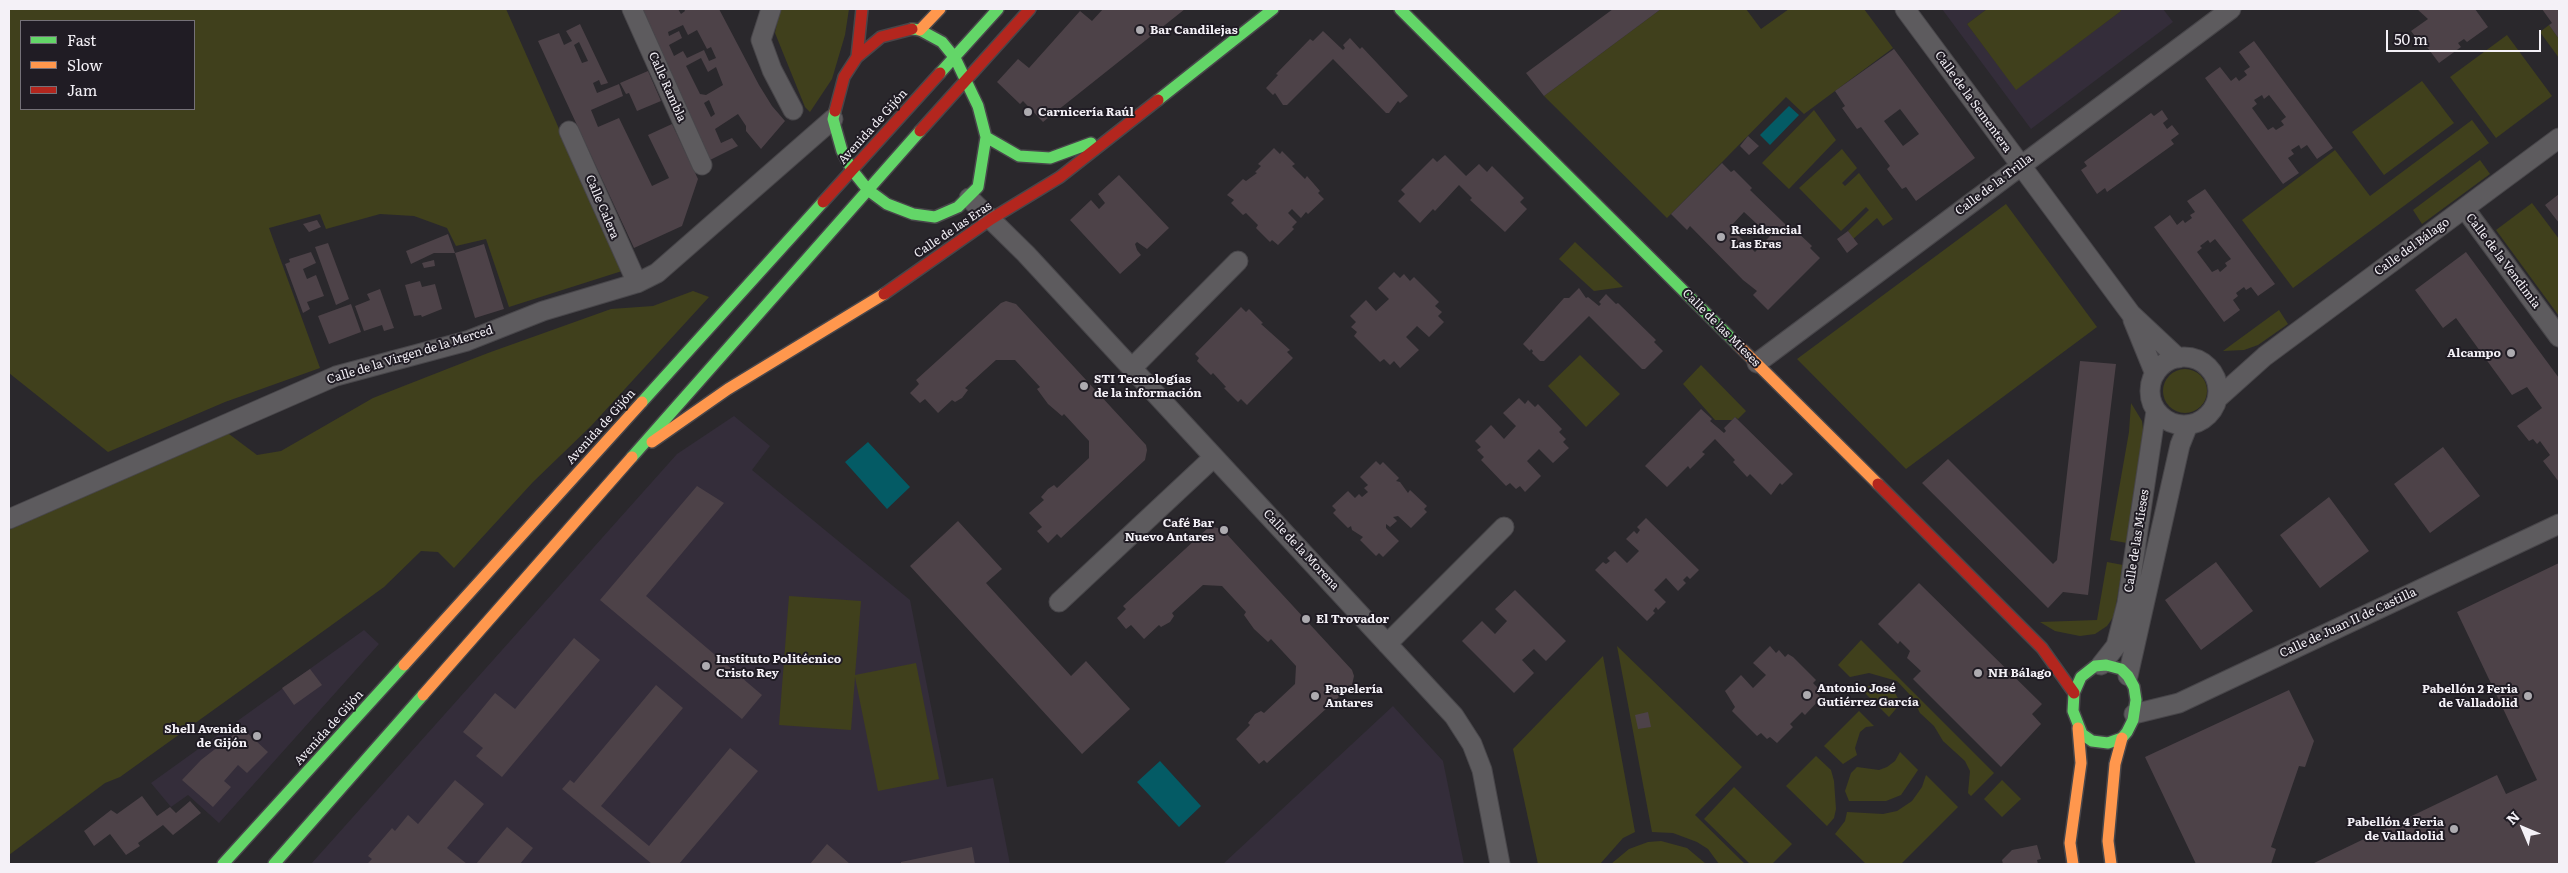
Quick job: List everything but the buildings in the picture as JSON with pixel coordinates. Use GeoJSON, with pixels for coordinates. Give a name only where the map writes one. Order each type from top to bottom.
{"type":"FeatureCollection","features":[{"type":"Feature","properties":{"kind":"main road"},"geometry":{"type":"LineString","coordinates":[[857,57],[862,9]]}},
{"type":"Feature","properties":{"kind":"main road"},"geometry":{"type":"LineString","coordinates":[[940,9],[916,30],[881,37],[857,57],[844,78],[833,119],[842,151],[852,170],[868,190],[887,204],[913,214],[935,216],[964,203]]}},
{"type":"Feature","properties":{"kind":"main road","name":"Avenida de Gijón"},"geometry":{"type":"LineString","coordinates":[[223,864],[998,9]]}},
{"type":"Feature","properties":{"kind":"main road"},"geometry":{"type":"LineString","coordinates":[[274,864],[634,454],[1030,9]]}},
{"type":"Feature","properties":{"kind":"main road","name":"Calle de las Eras"},"geometry":{"type":"LineString","coordinates":[[634,454],[728,389],[892,289],[991,219],[1060,177],[1273,9]]}},
{"type":"Feature","properties":{"kind":"main road","name":"Calle de las Mieses"},"geometry":{"type":"LineString","coordinates":[[1400,9],[2042,648],[2074,693]]}},
{"type":"Feature","properties":{"kind":"main road"},"geometry":{"type":"LineString","coordinates":[[909,16],[916,30],[942,42],[955,58],[978,106],[986,137],[978,187],[964,203],[955,227],[951,247]]}},
{"type":"Feature","properties":{"kind":"main road"},"geometry":{"type":"LineString","coordinates":[[986,137],[1019,156],[1050,158],[1065,154],[1124,127]]}},
{"type":"Feature","properties":{"kind":"main road","name":"Calle de las Mieses"},"geometry":{"type":"LineString","coordinates":[[2042,648],[2083,666]]}},
{"type":"Feature","properties":{"kind":"main road"},"geometry":{"type":"LineString","coordinates":[[2073,864],[2070,843],[2081,763],[2078,728],[2073,711],[2074,693],[2083,666],[2113,666],[2128,676],[2136,694],[2134,714],[2130,726],[2122,738],[2115,764],[2108,841],[2111,864]]}},
{"type":"Feature","properties":{"kind":"main road"},"geometry":{"type":"LineString","coordinates":[[2078,728],[2087,738],[2098,743],[2108,743],[2122,738]]}},
{"type":"Feature","properties":{"kind":"street","name":"Calle Rambla"},"geometry":{"type":"LineString","coordinates":[[632,9],[702,165]]}},
{"type":"Feature","properties":{"kind":"street"},"geometry":{"type":"LineString","coordinates":[[771,9],[761,40],[772,70],[793,110]]}},
{"type":"Feature","properties":{"kind":"street","name":"Calle de la Sementera"},"geometry":{"type":"LineString","coordinates":[[1905,9],[2019,166],[2131,314],[2178,358]]}},
{"type":"Feature","properties":{"kind":"street","name":"Calle de la Trilla"},"geometry":{"type":"LineString","coordinates":[[1757,363],[2231,9]]}},
{"type":"Feature","properties":{"kind":"street","name":"Calle de la Virgen de la Merced"},"geometry":{"type":"LineString","coordinates":[[9,519],[336,376],[467,340],[543,311],[637,283],[657,273],[833,119]]}},
{"type":"Feature","properties":{"kind":"street","name":"Calle Calera"},"geometry":{"type":"LineString","coordinates":[[569,131],[637,283]]}},
{"type":"Feature","properties":{"kind":"street","name":"Calle del Bálago"},"geometry":{"type":"LineString","coordinates":[[2217,399],[2266,356],[2559,138]]}},
{"type":"Feature","properties":{"kind":"street","name":"Calle de la Morena"},"geometry":{"type":"LineString","coordinates":[[964,203],[991,219],[1132,368],[1454,716],[1472,744],[1482,770],[1500,864]]}},
{"type":"Feature","properties":{"kind":"street","name":"Calle de la Vendimia"},"geometry":{"type":"LineString","coordinates":[[2465,209],[2559,337]]}},
{"type":"Feature","properties":{"kind":"street"},"geometry":{"type":"LineString","coordinates":[[1132,368],[1238,261]]}},
{"type":"Feature","properties":{"kind":"street","name":"Calle de la Sementera"},"geometry":{"type":"LineString","coordinates":[[2131,314],[2155,374]]}},
{"type":"Feature","properties":{"kind":"street","name":"Calle del Bálago"},"geometry":{"type":"LineString","coordinates":[[2213,374],[2266,356]]}},
{"type":"Feature","properties":{"kind":"street"},"geometry":{"type":"LineString","coordinates":[[2178,358],[2197,360],[2213,374],[2218,388],[2217,399],[2207,416],[2188,424],[2170,422],[2156,411],[2150,394],[2155,374],[2166,363],[2178,358]]}},
{"type":"Feature","properties":{"kind":"street","name":"Calle de las Mieses"},"geometry":{"type":"LineString","coordinates":[[2083,666],[2116,646],[2127,604],[2156,411]]}},
{"type":"Feature","properties":{"kind":"street","name":"Calle de las Mieses"},"geometry":{"type":"LineString","coordinates":[[2128,676],[2180,445],[2188,424]]}},
{"type":"Feature","properties":{"kind":"street"},"geometry":{"type":"LineString","coordinates":[[1059,602],[1214,457]]}},
{"type":"Feature","properties":{"kind":"street","name":"Calle de Juan II de Castilla"},"geometry":{"type":"LineString","coordinates":[[2134,714],[2178,703],[2559,524]]}},
{"type":"Feature","properties":{"kind":"street"},"geometry":{"type":"LineString","coordinates":[[1387,644],[1504,527]]}},
{"type":"Feature","properties":{"kind":"shaded area"},"geometry":{"type":"Polygon","coordinates":[[[9,9],[506,9],[622,271],[509,307],[486,239],[456,246],[447,228],[414,216],[380,214],[326,229],[320,214],[269,228],[320,368],[225,402],[108,452],[9,373],[9,9]]]}},
{"type":"Feature","properties":{"kind":"shaded area"},"geometry":{"type":"Polygon","coordinates":[[[780,9],[849,9],[845,35],[832,79],[810,112],[805,107],[775,33],[780,9]]]}},
{"type":"Feature","properties":{"kind":"shaded area"},"geometry":{"type":"Polygon","coordinates":[[[1661,9],[1746,9],[1761,29],[1789,9],[1864,9],[1893,48],[1804,114],[1786,97],[1667,218],[1544,96],[1661,9]]]}},
{"type":"Feature","properties":{"kind":"shaded area"},"geometry":{"type":"Polygon","coordinates":[[[1942,9],[1987,9],[1967,24],[2016,89],[2121,11],[2120,9],[2163,9],[2173,22],[2031,129],[1942,9]]]}},
{"type":"Feature","properties":{"kind":"shaded area"},"geometry":{"type":"Polygon","coordinates":[[[1987,9],[2120,9],[2121,11],[2016,90],[1967,24],[1987,9]]]}},
{"type":"Feature","properties":{"kind":"shaded area"},"geometry":{"type":"Polygon","coordinates":[[[2549,25],[2559,39],[2559,58],[2540,32],[2549,25]]]}},
{"type":"Feature","properties":{"kind":"shaded area"},"geometry":{"type":"Polygon","coordinates":[[[2507,35],[2552,96],[2496,138],[2450,77],[2507,35]]]}},
{"type":"Feature","properties":{"kind":"shaded area"},"geometry":{"type":"Polygon","coordinates":[[[2422,81],[2454,123],[2384,175],[2352,132],[2422,81]]]}},
{"type":"Feature","properties":{"kind":"shaded area"},"geometry":{"type":"Polygon","coordinates":[[[1814,110],[1836,140],[1789,189],[1762,163],[1814,110]]]}},
{"type":"Feature","properties":{"kind":"shaded area"},"geometry":{"type":"Polygon","coordinates":[[[2472,120],[2489,143],[2293,288],[2242,220],[2335,150],[2370,196],[2472,120]]]}},
{"type":"Feature","properties":{"kind":"shaded area"},"geometry":{"type":"Polygon","coordinates":[[[1842,149],[1857,168],[1842,183],[1845,186],[1859,173],[1893,219],[1883,226],[1877,218],[1853,239],[1848,231],[1869,210],[1866,207],[1841,231],[1799,188],[1842,149]]]}},
{"type":"Feature","properties":{"kind":"shaded area"},"geometry":{"type":"Polygon","coordinates":[[[2480,160],[2490,174],[2422,224],[2413,210],[2480,160]]]}},
{"type":"Feature","properties":{"kind":"shaded area"},"geometry":{"type":"Polygon","coordinates":[[[2532,203],[2559,239],[2559,316],[2496,230],[2532,203]]]}},
{"type":"Feature","properties":{"kind":"shaded area"},"geometry":{"type":"Polygon","coordinates":[[[2006,204],[2097,327],[1906,469],[1797,359],[2006,204]]]}},
{"type":"Feature","properties":{"kind":"shaded area"},"geometry":{"type":"Polygon","coordinates":[[[1575,242],[1623,287],[1594,291],[1559,259],[1575,242]]]}},
{"type":"Feature","properties":{"kind":"shaded area"},"geometry":{"type":"Polygon","coordinates":[[[693,291],[709,297],[591,426],[533,482],[454,568],[438,552],[421,551],[384,587],[120,777],[105,783],[9,855],[9,530],[225,431],[257,455],[281,451],[373,398],[488,353],[611,309],[653,306],[693,291]]]}},
{"type":"Feature","properties":{"kind":"shaded area"},"geometry":{"type":"Polygon","coordinates":[[[2279,310],[2288,324],[2258,345],[2244,350],[2223,351],[2279,310]]]}},
{"type":"Feature","properties":{"kind":"shaded area"},"geometry":{"type":"Polygon","coordinates":[[[1580,355],[1620,394],[1586,427],[1548,386],[1580,355]]]}},
{"type":"Feature","properties":{"kind":"shaded area"},"geometry":{"type":"Polygon","coordinates":[[[1701,365],[1746,411],[1738,419],[1735,417],[1732,420],[1715,420],[1683,384],[1701,365]]]}},
{"type":"Feature","properties":{"kind":"shaded area"},"geometry":{"type":"Polygon","coordinates":[[[2181,369],[2189,369],[2201,375],[2207,391],[2201,407],[2189,413],[2181,413],[2169,407],[2163,395],[2163,387],[2169,375],[2181,369]]]}},
{"type":"Feature","properties":{"kind":"shaded area"},"geometry":{"type":"Polygon","coordinates":[[[2131,403],[2142,421],[2144,437],[2127,543],[2110,540],[2129,432],[2131,403]]]}},
{"type":"Feature","properties":{"kind":"shaded area","name":"Instituto Politécnico Cristo Rey"},"geometry":{"type":"Polygon","coordinates":[[[734,416],[770,446],[752,470],[910,600],[947,787],[993,778],[1010,864],[311,864],[677,454],[734,416]]]}},
{"type":"Feature","properties":{"kind":"shaded area"},"geometry":{"type":"Polygon","coordinates":[[[2107,562],[2123,565],[2114,616],[2107,626],[2095,634],[2080,636],[2055,631],[2040,622],[2097,620],[2107,562]]]}},
{"type":"Feature","properties":{"kind":"shaded area"},"geometry":{"type":"Polygon","coordinates":[[[789,596],[861,601],[855,675],[916,663],[939,779],[878,791],[855,677],[851,730],[779,725],[789,596]]]}},
{"type":"Feature","properties":{"kind":"shaded area","name":"Shell Avenida de Gijón"},"geometry":{"type":"Polygon","coordinates":[[[364,630],[379,644],[219,823],[188,795],[171,807],[151,783],[364,630]]]}},
{"type":"Feature","properties":{"kind":"shaded area"},"geometry":{"type":"Polygon","coordinates":[[[1861,640],[1994,773],[1971,796],[1968,793],[1970,771],[1965,761],[1943,741],[1934,726],[1920,713],[1911,696],[1897,681],[1869,673],[1850,677],[1838,665],[1861,640]]]}},
{"type":"Feature","properties":{"kind":"shaded area"},"geometry":{"type":"Polygon","coordinates":[[[1617,646],[1742,767],[1695,815],[1745,864],[1719,864],[1708,849],[1697,842],[1673,833],[1652,832],[1617,646]]]}},
{"type":"Feature","properties":{"kind":"shaded area"},"geometry":{"type":"Polygon","coordinates":[[[1603,656],[1635,832],[1623,838],[1600,864],[1538,864],[1513,749],[1603,656]]]}},
{"type":"Feature","properties":{"kind":"shaded area"},"geometry":{"type":"Polygon","coordinates":[[[1877,685],[1895,693],[1899,700],[1900,704],[1889,717],[1859,687],[1877,685]]]}},
{"type":"Feature","properties":{"kind":"shaded area"},"geometry":{"type":"Polygon","coordinates":[[[1393,706],[1443,761],[1464,864],[1223,864],[1393,706]]]}},
{"type":"Feature","properties":{"kind":"shaded area"},"geometry":{"type":"Polygon","coordinates":[[[1859,711],[1874,726],[1866,727],[1860,732],[1855,748],[1857,755],[1843,764],[1824,746],[1859,711]]]}},
{"type":"Feature","properties":{"kind":"shaded area"},"geometry":{"type":"Polygon","coordinates":[[[1900,752],[1918,770],[1901,795],[1886,801],[1849,801],[1845,791],[1851,773],[1857,767],[1879,770],[1895,761],[1900,752]]]}},
{"type":"Feature","properties":{"kind":"shaded area"},"geometry":{"type":"Polygon","coordinates":[[[1816,756],[1831,770],[1834,781],[1836,809],[1834,818],[1827,826],[1786,786],[1816,756]]]}},
{"type":"Feature","properties":{"kind":"shaded area"},"geometry":{"type":"Polygon","coordinates":[[[1926,775],[1958,807],[1901,864],[1866,864],[1835,834],[1845,821],[1847,812],[1883,814],[1897,811],[1912,801],[1922,787],[1926,775]]]}},
{"type":"Feature","properties":{"kind":"shaded area"},"geometry":{"type":"Polygon","coordinates":[[[2002,780],[2021,799],[2002,817],[1984,799],[2002,780]]]}},
{"type":"Feature","properties":{"kind":"shaded area"},"geometry":{"type":"Polygon","coordinates":[[[1734,787],[1792,844],[1772,864],[1750,864],[1704,819],[1734,787]]]}},
{"type":"Feature","properties":{"kind":"shaded area"},"geometry":{"type":"Polygon","coordinates":[[[1661,841],[1687,848],[1706,864],[1611,864],[1629,849],[1648,842],[1661,841]]]}},
{"type":"Feature","properties":{"kind":"water"},"geometry":{"type":"Polygon","coordinates":[[[1789,106],[1799,115],[1770,145],[1760,135],[1789,106]]]}},
{"type":"Feature","properties":{"kind":"water"},"geometry":{"type":"Polygon","coordinates":[[[868,442],[910,487],[887,509],[845,462],[868,442]]]}},
{"type":"Feature","properties":{"kind":"water"},"geometry":{"type":"Polygon","coordinates":[[[1160,761],[1201,806],[1179,827],[1137,782],[1160,761]]]}},
{"type":"Feature","properties":{"kind":"traffic: fast"},"geometry":{"type":"LineString","coordinates":[[940,73],[998,9]]}},
{"type":"Feature","properties":{"kind":"traffic: fast"},"geometry":{"type":"LineString","coordinates":[[1158,100],[1273,9]]}},
{"type":"Feature","properties":{"kind":"traffic: fast"},"geometry":{"type":"LineString","coordinates":[[1400,9],[1738,345]]}},
{"type":"Feature","properties":{"kind":"traffic: fast"},"geometry":{"type":"LineString","coordinates":[[835,111],[833,119],[842,151],[852,170],[868,190],[887,204],[913,214],[935,217],[958,207],[978,187],[986,137],[978,106],[955,58],[942,42],[920,30],[912,29]]}},
{"type":"Feature","properties":{"kind":"traffic: fast"},"geometry":{"type":"LineString","coordinates":[[632,457],[920,131]]}},
{"type":"Feature","properties":{"kind":"traffic: fast"},"geometry":{"type":"LineString","coordinates":[[986,137],[1019,156],[1050,158],[1091,143]]}},
{"type":"Feature","properties":{"kind":"traffic: fast"},"geometry":{"type":"LineString","coordinates":[[642,402],[823,202]]}},
{"type":"Feature","properties":{"kind":"traffic: fast"},"geometry":{"type":"LineString","coordinates":[[223,864],[404,665]]}},
{"type":"Feature","properties":{"kind":"traffic: fast"},"geometry":{"type":"LineString","coordinates":[[2106,665],[2121,669],[2128,676],[2134,687],[2136,700],[2133,720],[2127,732],[2122,738],[2108,743],[2092,741],[2082,734],[2073,711],[2074,693],[2081,677],[2095,666],[2106,665]]}},
{"type":"Feature","properties":{"kind":"traffic: fast"},"geometry":{"type":"LineString","coordinates":[[274,864],[423,695]]}},
{"type":"Feature","properties":{"kind":"traffic: slow"},"geometry":{"type":"LineString","coordinates":[[920,30],[940,9]]}},
{"type":"Feature","properties":{"kind":"traffic: slow"},"geometry":{"type":"LineString","coordinates":[[652,442],[728,389],[884,294]]}},
{"type":"Feature","properties":{"kind":"traffic: slow"},"geometry":{"type":"LineString","coordinates":[[1738,345],[1878,484]]}},
{"type":"Feature","properties":{"kind":"traffic: slow"},"geometry":{"type":"LineString","coordinates":[[404,665],[642,402]]}},
{"type":"Feature","properties":{"kind":"traffic: slow"},"geometry":{"type":"LineString","coordinates":[[423,695],[632,457]]}},
{"type":"Feature","properties":{"kind":"traffic: slow"},"geometry":{"type":"LineString","coordinates":[[2073,864],[2070,843],[2081,763],[2078,728]]}},
{"type":"Feature","properties":{"kind":"traffic: slow"},"geometry":{"type":"LineString","coordinates":[[2111,864],[2108,841],[2115,764],[2122,738]]}},
{"type":"Feature","properties":{"kind":"traffic: jam"},"geometry":{"type":"LineString","coordinates":[[857,57],[862,9]]}},
{"type":"Feature","properties":{"kind":"traffic: jam"},"geometry":{"type":"LineString","coordinates":[[920,131],[1030,9]]}},
{"type":"Feature","properties":{"kind":"traffic: jam"},"geometry":{"type":"LineString","coordinates":[[835,111],[844,77],[857,57],[881,37],[912,29]]}},
{"type":"Feature","properties":{"kind":"traffic: jam"},"geometry":{"type":"LineString","coordinates":[[823,202],[940,73]]}},
{"type":"Feature","properties":{"kind":"traffic: jam"},"geometry":{"type":"LineString","coordinates":[[884,294],[991,219],[1060,177],[1158,100]]}},
{"type":"Feature","properties":{"kind":"traffic: jam"},"geometry":{"type":"LineString","coordinates":[[1878,484],[2042,648],[2074,693]]}},
{"type":"Feature","properties":{"kind":"place","name":"Bar Candilejas"},"geometry":{"type":"Point","coordinates":[1140,30]}},
{"type":"Feature","properties":{"kind":"place","name":"Carnicería Raúl"},"geometry":{"type":"Point","coordinates":[1028,112]}},
{"type":"Feature","properties":{"kind":"place","name":"Residencial Las Eras"},"geometry":{"type":"Point","coordinates":[1721,237]}},
{"type":"Feature","properties":{"kind":"place","name":"Alcampo"},"geometry":{"type":"Point","coordinates":[2511,353]}},
{"type":"Feature","properties":{"kind":"place","name":"STI Tecnologías de la información"},"geometry":{"type":"Point","coordinates":[1084,386]}},
{"type":"Feature","properties":{"kind":"place","name":"Café Bar Nuevo Antares"},"geometry":{"type":"Point","coordinates":[1224,530]}},
{"type":"Feature","properties":{"kind":"place","name":"El Trovador"},"geometry":{"type":"Point","coordinates":[1306,619]}},
{"type":"Feature","properties":{"kind":"place","name":"Instituto Politécnico Cristo Rey"},"geometry":{"type":"Point","coordinates":[706,666]}},
{"type":"Feature","properties":{"kind":"place","name":"NH Bálago"},"geometry":{"type":"Point","coordinates":[1978,673]}},
{"type":"Feature","properties":{"kind":"place","name":"Antonio José Gutiérrez García"},"geometry":{"type":"Point","coordinates":[1807,695]}},
{"type":"Feature","properties":{"kind":"place","name":"Papelería Antares"},"geometry":{"type":"Point","coordinates":[1315,696]}},
{"type":"Feature","properties":{"kind":"place","name":"Pabellón 2 Feria de Valladolid"},"geometry":{"type":"Point","coordinates":[2528,696]}},
{"type":"Feature","properties":{"kind":"place","name":"Shell Avenida de Gijón"},"geometry":{"type":"Point","coordinates":[257,736]}},
{"type":"Feature","properties":{"kind":"place","name":"Pabellón 4 Feria de Valladolid"},"geometry":{"type":"Point","coordinates":[2454,829]}}]}
